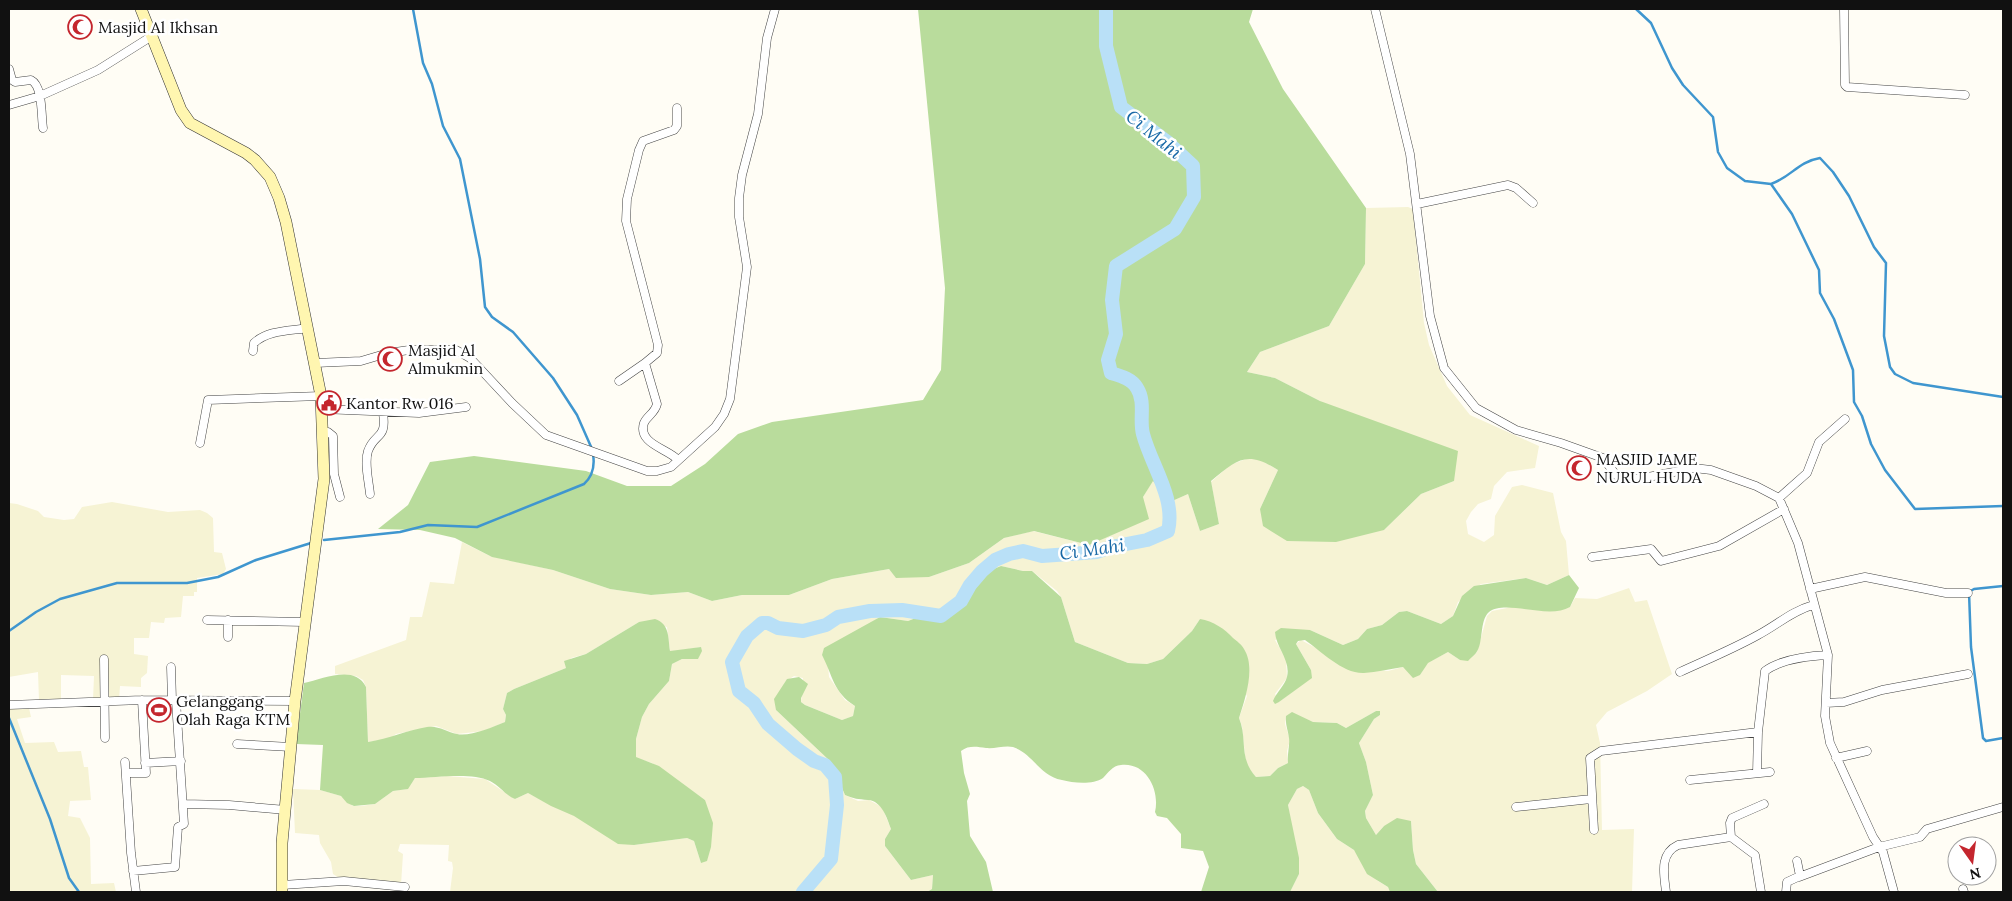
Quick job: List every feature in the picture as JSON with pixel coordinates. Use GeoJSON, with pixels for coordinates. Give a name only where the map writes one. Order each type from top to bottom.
{"type":"FeatureCollection","features":[{"type":"Feature","properties":{"kind":"main road"},"geometry":{"type":"LineString","coordinates":[[141,9],[181,110],[190,124],[246,153],[270,177],[286,222],[321,396],[324,479],[295,701],[282,844],[282,888]]}},
{"type":"Feature","properties":{"kind":"street"},"geometry":{"type":"LineString","coordinates":[[315,363],[361,362],[388,353],[409,350],[456,350],[470,358],[536,427],[555,440],[647,471],[664,469],[678,460],[715,427],[724,414],[730,399],[747,267],[739,217],[739,198],[742,175],[758,114],[767,38],[775,9]]}},
{"type":"Feature","properties":{"kind":"street"},"geometry":{"type":"LineString","coordinates":[[1375,9],[1410,154],[1430,316],[1444,368],[1476,408],[1516,430],[1603,458],[1616,475],[1623,478],[1649,478],[1694,468],[1711,470],[1731,476],[1779,498],[1798,543],[1828,655],[1826,730],[1836,758],[1884,856],[1894,892]]}},
{"type":"Feature","properties":{"kind":"street"},"geometry":{"type":"LineString","coordinates":[[1844,9],[1845,85],[1851,90],[1905,90],[1964,95]]}},
{"type":"Feature","properties":{"kind":"street"},"geometry":{"type":"LineString","coordinates":[[9,105],[40,96],[98,70],[152,36]]}},
{"type":"Feature","properties":{"kind":"street"},"geometry":{"type":"LineString","coordinates":[[9,69],[12,80],[15,82],[33,80],[40,96],[39,107],[43,128]]}},
{"type":"Feature","properties":{"kind":"street"},"geometry":{"type":"LineString","coordinates":[[619,381],[656,353],[658,345],[627,233],[627,199],[643,141],[674,130],[677,126],[677,108]]}},
{"type":"Feature","properties":{"kind":"street"},"geometry":{"type":"LineString","coordinates":[[1417,204],[1508,185],[1516,188],[1533,203]]}},
{"type":"Feature","properties":{"kind":"street"},"geometry":{"type":"LineString","coordinates":[[253,351],[254,343],[259,338],[269,334],[308,328]]}},
{"type":"Feature","properties":{"kind":"street"},"geometry":{"type":"LineString","coordinates":[[645,363],[657,404],[655,411],[644,422],[643,430],[653,446],[672,453],[678,460]]}},
{"type":"Feature","properties":{"kind":"street"},"geometry":{"type":"LineString","coordinates":[[200,443],[208,400],[321,396]]}},
{"type":"Feature","properties":{"kind":"street"},"geometry":{"type":"LineString","coordinates":[[322,409],[419,413],[466,407]]}},
{"type":"Feature","properties":{"kind":"street"},"geometry":{"type":"LineString","coordinates":[[370,494],[367,457],[369,450],[383,432],[384,413]]}},
{"type":"Feature","properties":{"kind":"street"},"geometry":{"type":"LineString","coordinates":[[1779,498],[1807,473],[1819,442],[1845,419]]}},
{"type":"Feature","properties":{"kind":"street"},"geometry":{"type":"LineString","coordinates":[[323,432],[328,432],[333,436],[334,474],[340,497]]}},
{"type":"Feature","properties":{"kind":"street"},"geometry":{"type":"LineString","coordinates":[[1592,557],[1650,550],[1662,561],[1719,546],[1784,509]]}},
{"type":"Feature","properties":{"kind":"street"},"geometry":{"type":"LineString","coordinates":[[1810,590],[1865,578],[1878,578],[1937,591],[1968,593]]}},
{"type":"Feature","properties":{"kind":"street"},"geometry":{"type":"LineString","coordinates":[[1680,672],[1760,634],[1782,622],[1797,610],[1813,604]]}},
{"type":"Feature","properties":{"kind":"street"},"geometry":{"type":"LineString","coordinates":[[207,620],[304,622]]}},
{"type":"Feature","properties":{"kind":"street"},"geometry":{"type":"LineString","coordinates":[[228,620],[228,637]]}},
{"type":"Feature","properties":{"kind":"street"},"geometry":{"type":"LineString","coordinates":[[1757,773],[1758,732],[1764,671],[1770,667],[1811,656],[1828,655]]}},
{"type":"Feature","properties":{"kind":"street"},"geometry":{"type":"LineString","coordinates":[[104,659],[105,738]]}},
{"type":"Feature","properties":{"kind":"street"},"geometry":{"type":"LineString","coordinates":[[133,870],[174,868],[178,827],[184,824],[181,761],[171,667]]}},
{"type":"Feature","properties":{"kind":"street"},"geometry":{"type":"LineString","coordinates":[[1826,703],[1844,702],[1882,690],[1968,674]]}},
{"type":"Feature","properties":{"kind":"street"},"geometry":{"type":"LineString","coordinates":[[9,705],[142,700],[295,701]]}},
{"type":"Feature","properties":{"kind":"street"},"geometry":{"type":"LineString","coordinates":[[127,773],[146,772],[142,700]]}},
{"type":"Feature","properties":{"kind":"street"},"geometry":{"type":"LineString","coordinates":[[1594,830],[1590,758],[1601,750],[1758,732]]}},
{"type":"Feature","properties":{"kind":"street"},"geometry":{"type":"LineString","coordinates":[[237,744],[291,747]]}},
{"type":"Feature","properties":{"kind":"street"},"geometry":{"type":"LineString","coordinates":[[1836,758],[1868,751]]}},
{"type":"Feature","properties":{"kind":"street"},"geometry":{"type":"LineString","coordinates":[[145,762],[181,761]]}},
{"type":"Feature","properties":{"kind":"street"},"geometry":{"type":"LineString","coordinates":[[125,762],[136,892]]}},
{"type":"Feature","properties":{"kind":"street"},"geometry":{"type":"LineString","coordinates":[[1690,780],[1770,772]]}},
{"type":"Feature","properties":{"kind":"street"},"geometry":{"type":"LineString","coordinates":[[1516,807],[1591,799]]}},
{"type":"Feature","properties":{"kind":"street"},"geometry":{"type":"LineString","coordinates":[[183,804],[229,805],[286,810]]}},
{"type":"Feature","properties":{"kind":"street"},"geometry":{"type":"LineString","coordinates":[[1731,837],[1730,823],[1732,818],[1764,804]]}},
{"type":"Feature","properties":{"kind":"street"},"geometry":{"type":"LineString","coordinates":[[1786,892],[1787,882],[1799,877],[1879,847],[1918,838],[1927,829],[2003,807]]}},
{"type":"Feature","properties":{"kind":"street"},"geometry":{"type":"LineString","coordinates":[[1666,892],[1664,858],[1670,849],[1678,845],[1731,837],[1755,855],[1761,892]]}},
{"type":"Feature","properties":{"kind":"street"},"geometry":{"type":"LineString","coordinates":[[1796,861],[1801,873],[1799,877]]}},
{"type":"Feature","properties":{"kind":"street"},"geometry":{"type":"LineString","coordinates":[[282,888],[344,881],[405,887]]}},
{"type":"Feature","properties":{"kind":"shaded area"},"geometry":{"type":"Polygon","coordinates":[[[1408,207],[1413,209],[1424,323],[1429,345],[1447,386],[1470,415],[1539,446],[1535,468],[1507,472],[1494,486],[1491,499],[1478,504],[1471,512],[1466,521],[1468,534],[1484,542],[1494,535],[1495,516],[1512,487],[1522,485],[1553,493],[1561,532],[1566,541],[1569,575],[1547,585],[1526,578],[1481,584],[1458,602],[1453,616],[1441,624],[1407,611],[1399,612],[1382,625],[1367,629],[1358,639],[1343,645],[1310,630],[1275,640],[1286,659],[1287,678],[1275,694],[1279,702],[1306,681],[1311,670],[1296,644],[1301,640],[1363,673],[1374,670],[1388,671],[1403,667],[1420,675],[1427,663],[1448,652],[1460,660],[1468,660],[1477,652],[1487,616],[1492,611],[1512,607],[1546,611],[1570,607],[1575,598],[1597,599],[1629,588],[1635,602],[1647,600],[1672,674],[1647,691],[1607,712],[1596,725],[1600,743],[1602,830],[1634,829],[1632,892],[1438,892],[1416,864],[1411,821],[1384,826],[1376,835],[1366,818],[1365,811],[1373,795],[1366,762],[1359,743],[1374,719],[1380,715],[1376,711],[1346,728],[1337,723],[1313,722],[1286,716],[1285,724],[1290,740],[1287,751],[1288,763],[1278,768],[1270,776],[1256,777],[1246,766],[1242,726],[1239,718],[1247,696],[1200,619],[1192,631],[1163,659],[1147,664],[1128,663],[1075,642],[1061,597],[1057,591],[1032,571],[1001,566],[986,572],[963,603],[939,609],[908,621],[880,617],[822,655],[828,665],[829,677],[845,700],[855,706],[853,716],[842,720],[805,705],[801,702],[803,678],[794,676],[785,682],[776,710],[831,762],[845,795],[858,801],[869,800],[882,807],[891,829],[885,839],[885,846],[911,880],[933,875],[932,889],[927,892],[450,892],[453,868],[452,862],[448,861],[449,845],[400,844],[398,851],[403,854],[401,885],[339,878],[333,874],[331,862],[320,843],[319,835],[295,833],[293,789],[320,790],[341,796],[353,806],[361,806],[375,804],[393,791],[407,789],[415,778],[447,776],[485,779],[515,799],[528,793],[634,845],[687,838],[694,841],[701,863],[705,800],[652,763],[636,758],[636,739],[642,717],[649,704],[669,681],[672,664],[682,659],[698,659],[701,647],[670,652],[667,627],[639,622],[586,654],[571,658],[566,668],[514,689],[507,693],[503,709],[506,715],[505,722],[484,731],[457,734],[436,726],[396,734],[389,739],[368,742],[366,687],[363,680],[356,676],[335,674],[335,666],[406,640],[410,617],[422,617],[430,582],[454,584],[462,542],[490,556],[553,570],[610,589],[651,595],[688,592],[712,601],[742,595],[789,595],[832,579],[889,569],[896,577],[929,577],[969,563],[1004,538],[1033,531],[1089,545],[1143,497],[1153,480],[1170,502],[1188,494],[1200,531],[1219,524],[1211,482],[1230,465],[1246,459],[1258,458],[1278,470],[1260,509],[1384,530],[1421,494],[1454,481],[1320,401],[1275,378],[1247,372],[1260,352],[1329,326],[1365,264],[1366,208],[1408,207]]]}},
{"type":"Feature","properties":{"kind":"shaded area"},"geometry":{"type":"Polygon","coordinates":[[[112,502],[168,512],[200,510],[207,513],[213,518],[214,552],[222,553],[226,569],[223,574],[197,578],[197,592],[194,592],[194,596],[183,596],[181,617],[165,618],[164,623],[151,622],[149,638],[134,638],[134,654],[148,656],[147,673],[141,678],[141,687],[120,686],[119,700],[93,700],[94,676],[61,675],[61,701],[39,701],[38,672],[9,677],[9,503],[38,511],[44,517],[64,520],[74,519],[82,507],[112,502]]]}},
{"type":"Feature","properties":{"kind":"shaded area"},"geometry":{"type":"Polygon","coordinates":[[[9,708],[29,708],[31,717],[17,719],[25,743],[54,742],[58,752],[81,751],[84,767],[88,767],[91,800],[70,801],[68,816],[80,818],[90,838],[91,884],[114,883],[116,892],[9,892],[9,708]]]}},
{"type":"Feature","properties":{"kind":"shaded area"},"geometry":{"type":"Polygon","coordinates":[[[1303,786],[1309,790],[1318,813],[1337,839],[1354,850],[1378,881],[1388,887],[1390,892],[1290,892],[1299,874],[1288,805],[1297,789],[1303,786]]]}},
{"type":"Feature","properties":{"kind":"green space"},"geometry":{"type":"Polygon","coordinates":[[[918,9],[1253,9],[1249,22],[1283,89],[1366,208],[1365,264],[1329,326],[1260,352],[1247,372],[1275,378],[1320,401],[1458,451],[1454,481],[1421,494],[1384,530],[1336,542],[1287,541],[1263,526],[1260,509],[1278,470],[1258,460],[1243,460],[1228,467],[1211,481],[1219,524],[1200,531],[1188,494],[1170,502],[1153,481],[1143,497],[1149,519],[1089,545],[1034,531],[1004,538],[969,563],[929,577],[896,578],[889,569],[832,579],[789,595],[742,595],[712,601],[688,592],[651,595],[610,589],[553,570],[492,557],[455,538],[420,530],[378,529],[408,505],[430,462],[474,456],[586,471],[627,486],[671,486],[705,464],[738,434],[772,422],[923,400],[941,370],[945,288],[918,9]]]}},
{"type":"Feature","properties":{"kind":"green space"},"geometry":{"type":"Polygon","coordinates":[[[1001,566],[1032,571],[1061,597],[1075,642],[1128,663],[1147,664],[1163,659],[1192,631],[1200,619],[1218,626],[1226,632],[1242,646],[1249,665],[1248,684],[1239,718],[1242,726],[1247,762],[1250,770],[1256,777],[1270,776],[1278,768],[1288,763],[1289,741],[1286,716],[1292,712],[1313,722],[1337,723],[1346,728],[1376,711],[1380,711],[1380,715],[1374,719],[1359,743],[1366,762],[1373,795],[1365,811],[1366,818],[1376,835],[1384,826],[1397,818],[1411,821],[1416,864],[1438,892],[1390,892],[1388,887],[1367,874],[1354,850],[1337,839],[1318,813],[1309,790],[1303,786],[1297,789],[1288,805],[1299,858],[1299,874],[1290,892],[1201,892],[1209,867],[1203,851],[1181,848],[1181,834],[1167,818],[1157,816],[1153,787],[1145,773],[1130,765],[1121,765],[1113,768],[1099,780],[1083,783],[1072,782],[1054,778],[1020,750],[1007,746],[989,748],[970,747],[961,751],[964,773],[970,794],[967,801],[970,836],[986,862],[993,892],[927,892],[932,889],[933,875],[911,880],[885,846],[885,839],[891,829],[886,815],[877,803],[845,795],[831,762],[776,710],[774,699],[787,679],[799,677],[808,684],[801,698],[801,702],[805,705],[842,720],[853,716],[855,706],[842,695],[834,683],[822,655],[824,648],[880,617],[908,621],[939,609],[963,603],[986,572],[1001,566]]]}},
{"type":"Feature","properties":{"kind":"green space"},"geometry":{"type":"Polygon","coordinates":[[[1569,575],[1579,588],[1570,607],[1550,611],[1506,608],[1489,612],[1484,621],[1478,649],[1468,661],[1460,660],[1448,652],[1428,663],[1420,675],[1413,678],[1403,667],[1364,673],[1348,670],[1305,640],[1298,641],[1296,644],[1311,670],[1312,678],[1279,702],[1275,704],[1273,701],[1287,677],[1288,671],[1275,632],[1281,628],[1310,630],[1343,645],[1358,639],[1367,629],[1382,625],[1399,612],[1407,611],[1441,624],[1453,616],[1462,596],[1474,586],[1526,578],[1547,585],[1569,575]]]}},
{"type":"Feature","properties":{"kind":"green space"},"geometry":{"type":"Polygon","coordinates":[[[655,619],[660,621],[666,628],[670,651],[701,647],[702,651],[698,659],[682,659],[672,664],[669,681],[649,704],[642,717],[636,739],[636,757],[659,766],[705,800],[713,823],[711,847],[707,861],[701,863],[694,841],[687,838],[634,845],[618,844],[574,816],[528,793],[515,799],[497,785],[482,778],[453,776],[415,778],[408,789],[393,791],[375,804],[354,806],[347,803],[341,796],[320,790],[323,745],[296,744],[304,683],[338,675],[354,676],[361,680],[366,687],[368,742],[420,728],[431,727],[462,735],[468,734],[505,722],[506,715],[503,709],[507,693],[566,668],[564,661],[586,654],[639,622],[655,619]]]}},
{"type":"Feature","properties":{"kind":"waterway"},"geometry":{"type":"LineString","coordinates":[[413,9],[423,63],[432,84],[443,126],[460,159],[480,259],[485,307],[492,317],[513,332],[553,378],[577,415],[592,449]]}},
{"type":"Feature","properties":{"kind":"waterway","name":"Ci Mahi"},"geometry":{"type":"LineString","coordinates":[[803,892],[831,859],[837,805],[835,777],[825,765],[814,761],[797,749],[768,724],[754,703],[739,691],[732,662],[747,636],[762,623],[768,623],[778,628],[803,631],[826,625],[838,617],[870,611],[902,610],[941,616],[961,601],[970,585],[982,571],[995,560],[1009,554],[1023,551],[1042,556],[1097,552],[1111,547],[1147,540],[1168,531],[1170,519],[1169,506],[1143,434],[1140,393],[1129,380],[1111,373],[1108,360],[1116,334],[1112,300],[1116,266],[1175,229],[1194,197],[1193,166],[1166,141],[1121,107],[1106,46],[1106,9]]}},
{"type":"Feature","properties":{"kind":"waterway"},"geometry":{"type":"LineString","coordinates":[[1636,9],[1651,23],[1672,68],[1683,85],[1713,117],[1718,152],[1727,168],[1745,181],[1771,184],[1792,214],[1819,270],[1820,293],[1834,319],[1853,370],[1854,402],[1862,416],[1871,444],[1885,470],[1915,509],[2003,506]]}},
{"type":"Feature","properties":{"kind":"waterway"},"geometry":{"type":"LineString","coordinates":[[1771,184],[1800,166],[1820,158],[1833,172],[1849,196],[1874,247],[1886,263],[1884,336],[1890,367],[1895,374],[1913,383],[2003,397]]}},
{"type":"Feature","properties":{"kind":"waterway"},"geometry":{"type":"LineString","coordinates":[[324,540],[400,532],[428,525],[477,527],[584,484],[593,470],[593,454]]}},
{"type":"Feature","properties":{"kind":"waterway"},"geometry":{"type":"LineString","coordinates":[[9,631],[36,612],[60,599],[117,583],[187,583],[218,577],[256,560],[311,543]]}},
{"type":"Feature","properties":{"kind":"waterway"},"geometry":{"type":"LineString","coordinates":[[2003,586],[1974,589],[1969,592],[1971,647],[1983,738],[1986,741],[2003,738]]}},
{"type":"Feature","properties":{"kind":"waterway"},"geometry":{"type":"LineString","coordinates":[[9,718],[50,819],[69,878],[79,892]]}},
{"type":"Feature","properties":{"kind":"place","name":"Masjid Al Ikhsan"},"geometry":{"type":"Point","coordinates":[80,27]}},
{"type":"Feature","properties":{"kind":"place","name":"Masjid Al Almukmin"},"geometry":{"type":"Point","coordinates":[390,359]}},
{"type":"Feature","properties":{"kind":"place","name":"Kantor Rw 016"},"geometry":{"type":"Point","coordinates":[329,403]}},
{"type":"Feature","properties":{"kind":"place","name":"MASJID JAME NURUL HUDA"},"geometry":{"type":"Point","coordinates":[1579,468]}},
{"type":"Feature","properties":{"kind":"place","name":"Gelanggang Olah Raga KTM"},"geometry":{"type":"Point","coordinates":[159,710]}}]}
